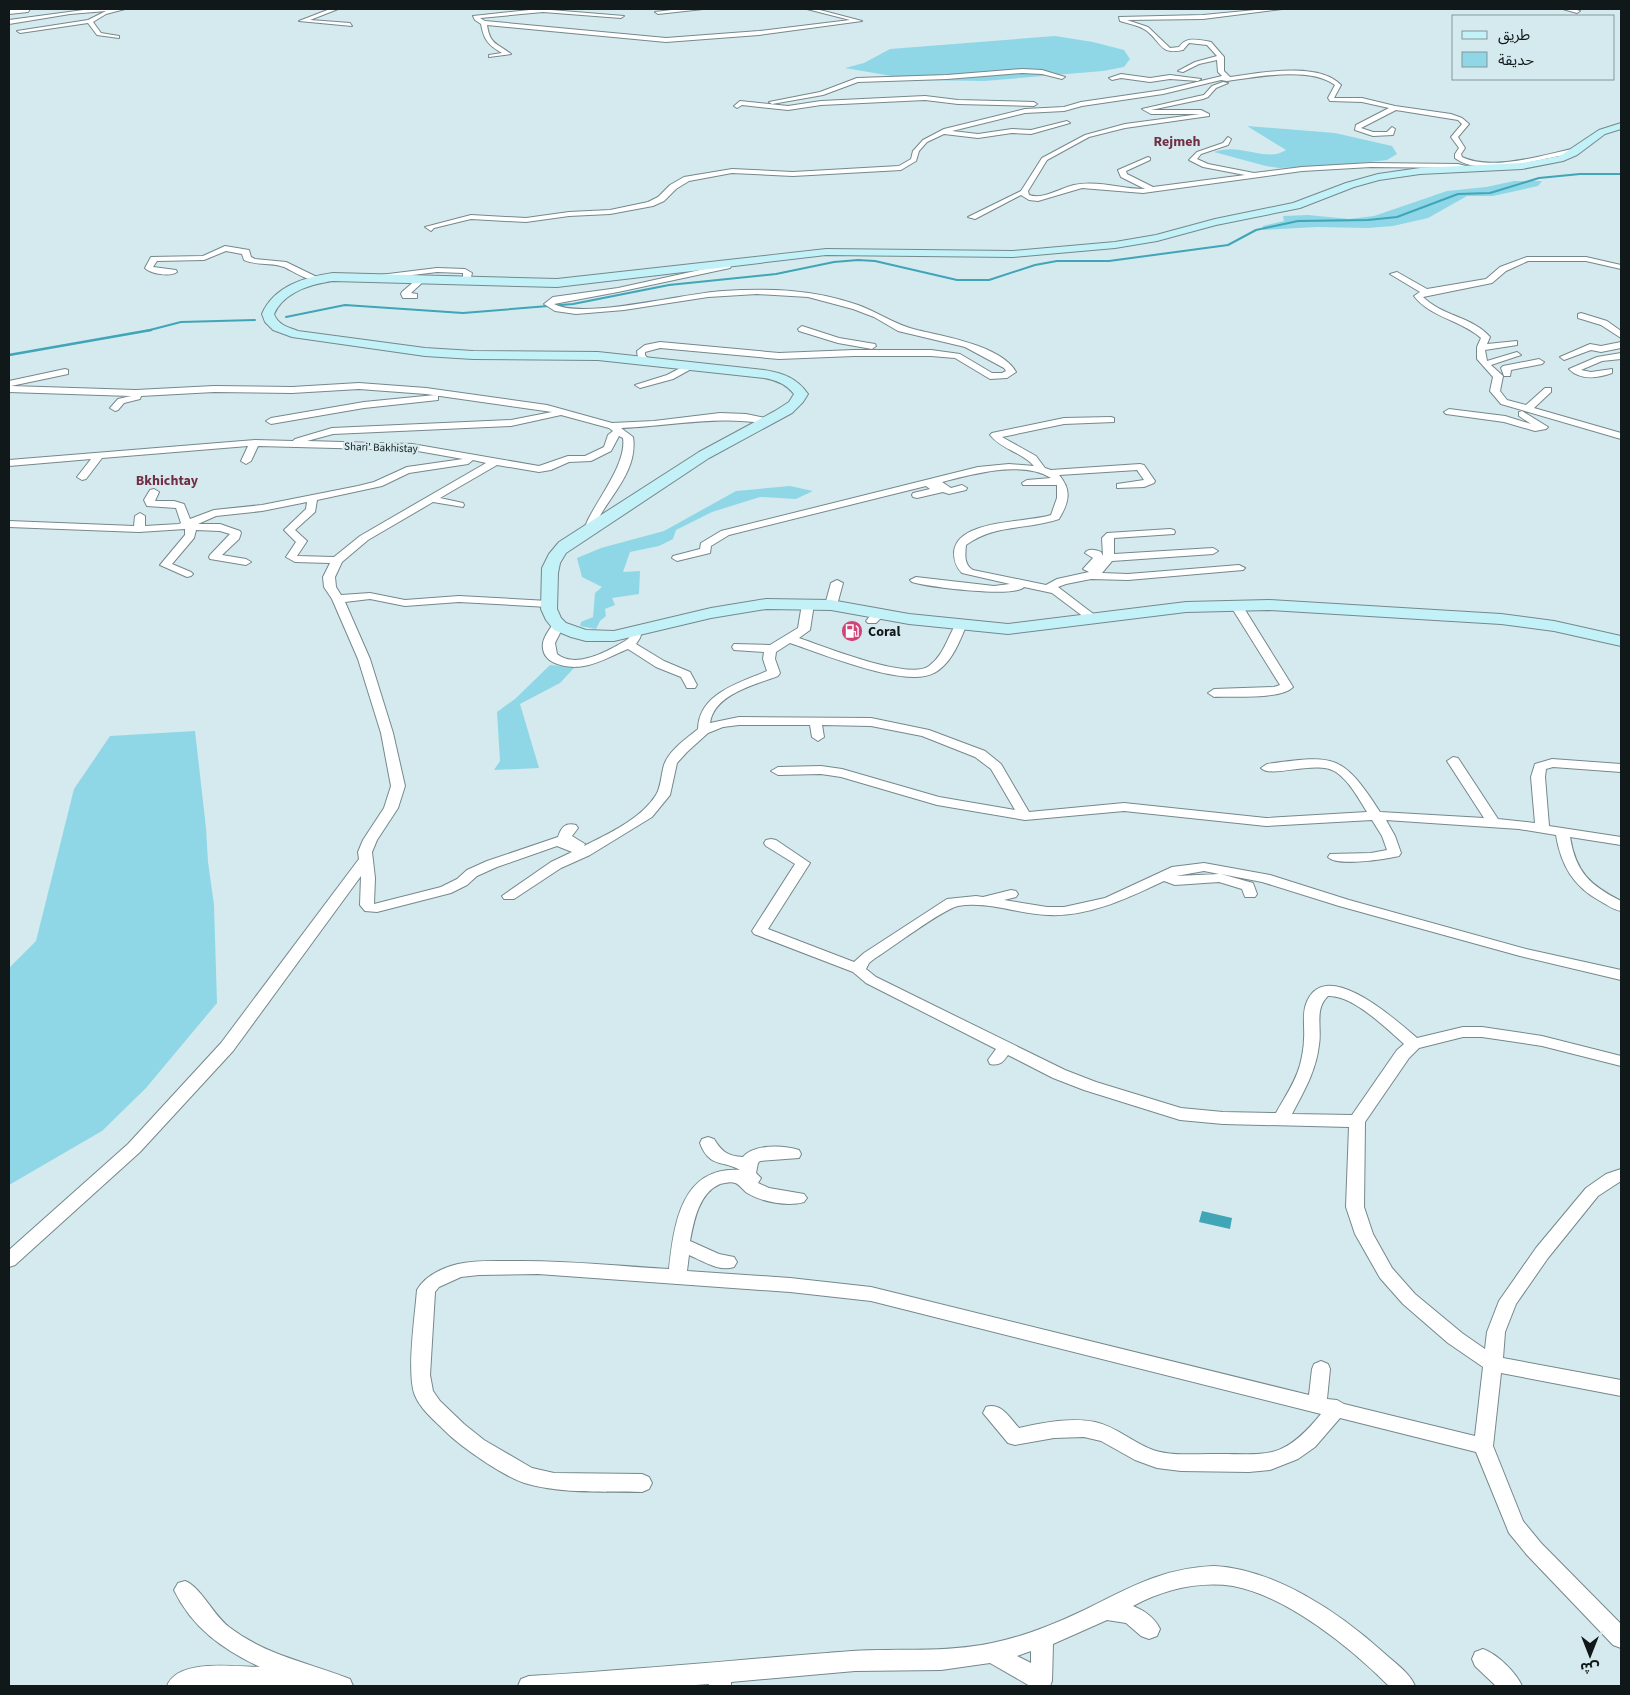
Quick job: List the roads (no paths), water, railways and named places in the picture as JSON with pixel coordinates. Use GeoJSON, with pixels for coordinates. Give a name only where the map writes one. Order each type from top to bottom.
{"type":"FeatureCollection","features":[{"type":"Feature","properties":{"kind":"main road"},"geometry":{"type":"LineString","coordinates":[[1621,126],[1602,132],[1563,158],[1522,166],[1420,171],[1378,177],[1350,185],[1296,206],[1215,222],[1157,238],[1115,245],[1013,254],[850,251],[789,255],[581,281],[545,283],[341,276],[315,277],[273,304],[268,314],[270,322],[277,327],[296,334],[444,354],[591,356],[646,361],[779,377],[796,387],[801,394],[800,398],[780,414],[705,456],[566,545],[551,561],[548,604],[550,614],[558,625],[577,634],[600,637],[614,636],[636,627],[766,604],[808,604],[837,608],[876,617],[1008,629],[1186,607],[1236,604],[1316,606],[1501,619],[1554,626],[1621,641]]}},
{"type":"Feature","properties":{"kind":"street"},"geometry":{"type":"LineString","coordinates":[[9,22],[70,12],[109,9]]}},
{"type":"Feature","properties":{"kind":"street"},"geometry":{"type":"LineString","coordinates":[[20,32],[90,21],[104,13],[122,9]]}},
{"type":"Feature","properties":{"kind":"street"},"geometry":{"type":"LineString","coordinates":[[335,9],[302,21],[350,25]]}},
{"type":"Feature","properties":{"kind":"street"},"geometry":{"type":"LineString","coordinates":[[658,12],[700,9]]}},
{"type":"Feature","properties":{"kind":"street"},"geometry":{"type":"LineString","coordinates":[[470,12],[484,23],[666,40],[759,33],[859,21],[810,9]]}},
{"type":"Feature","properties":{"kind":"street"},"geometry":{"type":"LineString","coordinates":[[1213,9],[1225,15]]}},
{"type":"Feature","properties":{"kind":"street"},"geometry":{"type":"LineString","coordinates":[[1025,192],[1036,168],[1044,159],[1087,136],[1125,126],[1207,115],[1201,112],[1152,112],[1145,109],[1204,97],[1214,87],[1229,81],[1224,78],[1220,65],[1221,57],[1216,49],[1206,41],[1186,42],[1178,50],[1165,48],[1149,30],[1121,19],[1129,16],[1183,18],[1279,9]]}},
{"type":"Feature","properties":{"kind":"street"},"geometry":{"type":"LineString","coordinates":[[1566,9],[1577,11]]}},
{"type":"Feature","properties":{"kind":"street"},"geometry":{"type":"LineString","coordinates":[[9,12],[34,10],[70,12]]}},
{"type":"Feature","properties":{"kind":"street"},"geometry":{"type":"LineString","coordinates":[[475,17],[543,10],[621,16]]}},
{"type":"Feature","properties":{"kind":"street"},"geometry":{"type":"LineString","coordinates":[[90,21],[99,34],[117,37]]}},
{"type":"Feature","properties":{"kind":"street"},"geometry":{"type":"LineString","coordinates":[[484,23],[486,36],[491,44],[508,54],[491,56]]}},
{"type":"Feature","properties":{"kind":"street"},"geometry":{"type":"LineString","coordinates":[[1181,71],[1197,63],[1221,57]]}},
{"type":"Feature","properties":{"kind":"street"},"geometry":{"type":"LineString","coordinates":[[757,105],[820,94],[857,80],[955,77],[1022,71],[1042,72],[1062,77]]}},
{"type":"Feature","properties":{"kind":"street"},"geometry":{"type":"LineString","coordinates":[[737,106],[740,103],[788,108],[821,103],[916,98],[1055,106],[1075,105],[1155,94],[1224,78],[1289,73],[1323,75],[1334,80],[1338,84],[1337,90],[1331,98],[1332,100],[1362,100],[1395,108],[1412,109],[1460,118],[1466,127],[1458,131],[1454,137],[1462,148],[1458,156],[1466,162],[1486,164],[1519,161],[1577,150]]}},
{"type":"Feature","properties":{"kind":"street"},"geometry":{"type":"LineString","coordinates":[[1112,78],[1124,76],[1153,80],[1174,77],[1212,80]]}},
{"type":"Feature","properties":{"kind":"street"},"geometry":{"type":"LineString","coordinates":[[952,100],[956,94]]}},
{"type":"Feature","properties":{"kind":"street"},"geometry":{"type":"LineString","coordinates":[[431,228],[429,227],[471,217],[526,220],[569,214],[610,212],[650,204],[661,199],[673,187],[687,179],[732,171],[792,174],[902,168],[914,160],[915,154],[925,141],[943,131],[1025,111],[1064,109],[1075,105]]}},
{"type":"Feature","properties":{"kind":"street"},"geometry":{"type":"LineString","coordinates":[[1392,130],[1390,134],[1387,134],[1364,132],[1357,129],[1395,108]]}},
{"type":"Feature","properties":{"kind":"street"},"geometry":{"type":"LineString","coordinates":[[943,131],[959,135],[978,136],[1012,131],[1031,132],[1067,123]]}},
{"type":"Feature","properties":{"kind":"street"},"geometry":{"type":"LineString","coordinates":[[1228,139],[1226,144],[1199,152],[1193,160],[1205,166],[1240,170],[1259,176]]}},
{"type":"Feature","properties":{"kind":"street"},"geometry":{"type":"LineString","coordinates":[[1148,159],[1122,170],[1124,175],[1152,190]]}},
{"type":"Feature","properties":{"kind":"street"},"geometry":{"type":"LineString","coordinates":[[1025,192],[1028,198],[1038,199],[1066,188],[1081,186],[1123,191],[1152,190],[1296,170],[1371,165],[1458,166],[1469,168]]}},
{"type":"Feature","properties":{"kind":"street"},"geometry":{"type":"LineString","coordinates":[[972,217],[985,209],[1025,192]]}},
{"type":"Feature","properties":{"kind":"street"},"geometry":{"type":"LineString","coordinates":[[173,272],[149,268],[154,259],[204,258],[225,248],[246,252],[247,258],[253,261],[262,258],[315,277],[338,274],[384,277],[437,270],[465,271],[468,273],[466,281]]}},
{"type":"Feature","properties":{"kind":"street"},"geometry":{"type":"LineString","coordinates":[[789,255],[769,260],[712,268],[618,290],[553,300],[549,305],[560,310],[581,312],[608,310],[697,295],[788,293],[829,299],[885,319],[895,327],[968,345],[1008,366],[1011,372],[1004,376],[990,376],[944,350],[858,344],[802,330]]}},
{"type":"Feature","properties":{"kind":"street"},"geometry":{"type":"LineString","coordinates":[[1520,371],[1502,375],[1485,364],[1480,360],[1486,337],[1480,331],[1442,314],[1418,296],[1426,292],[1490,281],[1503,269],[1527,260],[1586,259],[1621,267]]}},
{"type":"Feature","properties":{"kind":"street"},"geometry":{"type":"LineString","coordinates":[[1394,274],[1426,292]]}},
{"type":"Feature","properties":{"kind":"street"},"geometry":{"type":"LineString","coordinates":[[414,296],[406,296],[405,294],[421,280]]}},
{"type":"Feature","properties":{"kind":"street"},"geometry":{"type":"LineString","coordinates":[[812,302],[855,313],[864,312]]}},
{"type":"Feature","properties":{"kind":"street"},"geometry":{"type":"LineString","coordinates":[[1580,316],[1604,323],[1621,335]]}},
{"type":"Feature","properties":{"kind":"street"},"geometry":{"type":"LineString","coordinates":[[1482,347],[1514,343]]}},
{"type":"Feature","properties":{"kind":"street"},"geometry":{"type":"LineString","coordinates":[[1564,357],[1590,346],[1601,349],[1621,345]]}},
{"type":"Feature","properties":{"kind":"street"},"geometry":{"type":"LineString","coordinates":[[646,361],[641,356],[641,351],[644,348],[654,346],[678,350],[779,356],[856,357],[931,353],[957,356]]}},
{"type":"Feature","properties":{"kind":"street"},"geometry":{"type":"LineString","coordinates":[[1485,364],[1517,355]]}},
{"type":"Feature","properties":{"kind":"street"},"geometry":{"type":"LineString","coordinates":[[1609,371],[1599,375],[1589,375],[1574,369],[1600,359],[1621,356]]}},
{"type":"Feature","properties":{"kind":"street"},"geometry":{"type":"LineString","coordinates":[[1539,362],[1506,368],[1494,384],[1495,392],[1499,398],[1515,403],[1527,410],[1621,436]]}},
{"type":"Feature","properties":{"kind":"street"},"geometry":{"type":"LineString","coordinates":[[640,385],[670,377],[690,366]]}},
{"type":"Feature","properties":{"kind":"street"},"geometry":{"type":"LineString","coordinates":[[718,369],[717,372],[748,376]]}},
{"type":"Feature","properties":{"kind":"street"},"geometry":{"type":"LineString","coordinates":[[9,384],[65,372]]}},
{"type":"Feature","properties":{"kind":"street"},"geometry":{"type":"LineString","coordinates":[[9,389],[165,392],[214,389],[292,390],[359,386],[426,391],[565,412],[615,429],[628,437],[630,442],[629,456],[589,526],[589,532]]}},
{"type":"Feature","properties":{"kind":"street"},"geometry":{"type":"LineString","coordinates":[[1527,410],[1548,390]]}},
{"type":"Feature","properties":{"kind":"street"},"geometry":{"type":"LineString","coordinates":[[116,408],[121,400],[165,392]]}},
{"type":"Feature","properties":{"kind":"street"},"geometry":{"type":"LineString","coordinates":[[271,421],[355,406],[414,400],[448,394]]}},
{"type":"Feature","properties":{"kind":"street"},"geometry":{"type":"LineString","coordinates":[[1449,412],[1505,419],[1535,428],[1543,427],[1516,410],[1515,403]]}},
{"type":"Feature","properties":{"kind":"street"},"geometry":{"type":"LineString","coordinates":[[290,444],[332,431],[511,423],[565,412]]}},
{"type":"Feature","properties":{"kind":"street"},"geometry":{"type":"LineString","coordinates":[[615,429],[720,416],[746,417],[767,421]]}},
{"type":"Feature","properties":{"kind":"street"},"geometry":{"type":"LineString","coordinates":[[1092,618],[1056,590],[1044,586],[970,574],[962,566],[960,550],[961,544],[983,529],[1039,522],[1055,517],[1063,490],[1051,474],[1038,462],[1000,441],[995,435],[1064,421],[1111,420]]}},
{"type":"Feature","properties":{"kind":"street","name":"Shari' Bakhistay"},"geometry":{"type":"LineString","coordinates":[[9,463],[255,443],[412,447],[490,461],[547,468],[568,458],[586,460],[608,449],[615,429]]}},
{"type":"Feature","properties":{"kind":"street"},"geometry":{"type":"LineString","coordinates":[[246,461],[255,443]]}},
{"type":"Feature","properties":{"kind":"street"},"geometry":{"type":"LineString","coordinates":[[82,477],[99,456]]}},
{"type":"Feature","properties":{"kind":"street"},"geometry":{"type":"LineString","coordinates":[[189,526],[214,514],[312,499],[378,484],[407,470],[490,461]]}},
{"type":"Feature","properties":{"kind":"street"},"geometry":{"type":"LineString","coordinates":[[490,461],[381,527],[337,560],[330,572],[329,581],[332,591],[338,599],[364,659],[387,733],[398,786],[391,808],[370,840],[365,852],[367,905],[370,908],[446,890],[462,882],[472,873],[492,864],[516,857],[556,841],[588,850]]}},
{"type":"Feature","properties":{"kind":"street"},"geometry":{"type":"LineString","coordinates":[[677,558],[706,551],[704,545],[725,534],[796,516],[813,509],[930,481],[1004,467],[1051,474]]}},
{"type":"Feature","properties":{"kind":"street"},"geometry":{"type":"LineString","coordinates":[[1027,484],[1051,474],[1082,470],[1140,467],[1150,481],[1144,484],[1121,486]]}},
{"type":"Feature","properties":{"kind":"street"},"geometry":{"type":"LineString","coordinates":[[930,481],[949,491],[962,488]]}},
{"type":"Feature","properties":{"kind":"street"},"geometry":{"type":"LineString","coordinates":[[917,495],[939,490],[930,481]]}},
{"type":"Feature","properties":{"kind":"street"},"geometry":{"type":"LineString","coordinates":[[154,492],[149,500],[150,504],[174,504],[180,506],[189,526],[190,536],[165,565],[187,574]]}},
{"type":"Feature","properties":{"kind":"street"},"geometry":{"type":"LineString","coordinates":[[432,496],[459,505]]}},
{"type":"Feature","properties":{"kind":"street"},"geometry":{"type":"LineString","coordinates":[[312,499],[312,510],[289,530],[302,541],[291,557],[295,559],[337,560]]}},
{"type":"Feature","properties":{"kind":"street"},"geometry":{"type":"LineString","coordinates":[[800,502],[813,509]]}},
{"type":"Feature","properties":{"kind":"street"},"geometry":{"type":"LineString","coordinates":[[138,529],[140,516]]}},
{"type":"Feature","properties":{"kind":"street"},"geometry":{"type":"LineString","coordinates":[[9,524],[138,529],[180,526],[223,528],[236,533],[235,537],[214,557],[246,562]]}},
{"type":"Feature","properties":{"kind":"street"},"geometry":{"type":"LineString","coordinates":[[1091,576],[1109,558],[1107,538],[1111,535],[1170,532]]}},
{"type":"Feature","properties":{"kind":"street"},"geometry":{"type":"LineString","coordinates":[[1109,558],[1213,552]]}},
{"type":"Feature","properties":{"kind":"street"},"geometry":{"type":"LineString","coordinates":[[1071,579],[1097,562],[1099,559],[1097,554],[1090,553]]}},
{"type":"Feature","properties":{"kind":"street"},"geometry":{"type":"LineString","coordinates":[[916,580],[929,587],[994,589],[1044,586],[1058,581],[1091,576],[1128,577],[1239,568]]}},
{"type":"Feature","properties":{"kind":"street"},"geometry":{"type":"LineString","coordinates":[[837,583],[837,608]]}},
{"type":"Feature","properties":{"kind":"street"},"geometry":{"type":"LineString","coordinates":[[338,599],[370,596],[405,602],[459,599],[548,604]]}},
{"type":"Feature","properties":{"kind":"street"},"geometry":{"type":"LineString","coordinates":[[704,730],[705,717],[709,709],[720,700],[735,689],[774,673],[769,659],[770,651],[788,638],[804,630],[808,604]]}},
{"type":"Feature","properties":{"kind":"street"},"geometry":{"type":"LineString","coordinates":[[1214,693],[1275,691],[1288,687],[1236,604]]}},
{"type":"Feature","properties":{"kind":"street"},"geometry":{"type":"LineString","coordinates":[[558,625],[549,643],[554,658],[561,662],[591,661],[628,644],[635,638],[636,627]]}},
{"type":"Feature","properties":{"kind":"street"},"geometry":{"type":"LineString","coordinates":[[788,638],[861,662],[904,673],[919,674],[927,673],[939,664],[954,641],[960,626]]}},
{"type":"Feature","properties":{"kind":"street"},"geometry":{"type":"LineString","coordinates":[[628,644],[660,664],[686,675],[690,685]]}},
{"type":"Feature","properties":{"kind":"street"},"geometry":{"type":"LineString","coordinates":[[738,648],[772,649]]}},
{"type":"Feature","properties":{"kind":"street"},"geometry":{"type":"LineString","coordinates":[[509,896],[556,865],[588,850],[647,814],[663,795],[671,763],[682,749],[704,730],[739,720],[815,722],[879,718],[925,733],[980,754],[999,771],[1025,816]]}},
{"type":"Feature","properties":{"kind":"street"},"geometry":{"type":"LineString","coordinates":[[815,722],[818,737]]}},
{"type":"Feature","properties":{"kind":"street"},"geometry":{"type":"LineString","coordinates":[[1268,768],[1312,762],[1338,766],[1351,777],[1384,828],[1394,853],[1371,857],[1335,857]]}},
{"type":"Feature","properties":{"kind":"street"},"geometry":{"type":"LineString","coordinates":[[1453,762],[1494,823]]}},
{"type":"Feature","properties":{"kind":"street"},"geometry":{"type":"LineString","coordinates":[[1542,828],[1538,777],[1540,767],[1552,763],[1621,768]]}},
{"type":"Feature","properties":{"kind":"street"},"geometry":{"type":"LineString","coordinates":[[778,770],[821,770],[842,773],[937,802],[1025,816],[1124,807],[1266,822],[1376,816],[1494,823],[1542,828],[1621,841]]}},
{"type":"Feature","properties":{"kind":"street"},"geometry":{"type":"LineString","coordinates":[[571,828],[567,830],[566,838],[588,850]]}},
{"type":"Feature","properties":{"kind":"street"},"geometry":{"type":"LineString","coordinates":[[1562,831],[1564,848],[1577,878],[1587,887],[1621,907]]}},
{"type":"Feature","properties":{"kind":"street"},"geometry":{"type":"LineString","coordinates":[[771,843],[803,863],[759,931],[859,969],[860,973],[871,980],[1059,1074],[1166,1111],[1197,1116],[1357,1121]]}},
{"type":"Feature","properties":{"kind":"street"},"geometry":{"type":"LineString","coordinates":[[9,1260],[134,1148],[227,1047],[366,859]]}},
{"type":"Feature","properties":{"kind":"street"},"geometry":{"type":"LineString","coordinates":[[859,969],[862,961],[869,956],[945,906],[963,900],[986,901],[1047,911],[1079,908],[1109,901],[1177,870],[1204,867],[1265,878],[1525,953],[1621,975]]}},
{"type":"Feature","properties":{"kind":"street"},"geometry":{"type":"LineString","coordinates":[[1163,875],[1175,881],[1218,878],[1248,886],[1250,894]]}},
{"type":"Feature","properties":{"kind":"street"},"geometry":{"type":"LineString","coordinates":[[1285,878],[1311,885],[1311,892]]}},
{"type":"Feature","properties":{"kind":"street"},"geometry":{"type":"LineString","coordinates":[[986,901],[992,897],[1011,894]]}},
{"type":"Feature","properties":{"kind":"street"},"geometry":{"type":"LineString","coordinates":[[1281,1119],[1306,1069],[1312,1043],[1314,1006],[1316,999],[1324,990],[1330,989],[1346,994],[1367,1007],[1414,1044]]}},
{"type":"Feature","properties":{"kind":"street"},"geometry":{"type":"LineString","coordinates":[[1621,1061],[1542,1041],[1482,1032],[1463,1032],[1414,1044],[1403,1054],[1389,1072],[1357,1121],[1355,1207],[1364,1234],[1386,1273],[1409,1299],[1455,1338],[1494,1364],[1621,1388]]}},
{"type":"Feature","properties":{"kind":"street"},"geometry":{"type":"LineString","coordinates":[[996,1060],[1006,1047]]}},
{"type":"Feature","properties":{"kind":"street"},"geometry":{"type":"LineString","coordinates":[[708,1143],[709,1148],[716,1156],[747,1174]]}},
{"type":"Feature","properties":{"kind":"street"},"geometry":{"type":"LineString","coordinates":[[793,1154],[756,1155],[750,1160],[747,1185],[768,1196],[798,1198]]}},
{"type":"Feature","properties":{"kind":"street"},"geometry":{"type":"LineString","coordinates":[[677,1278],[686,1219],[696,1193],[707,1183],[722,1177],[747,1174]]}},
{"type":"Feature","properties":{"kind":"street"},"geometry":{"type":"LineString","coordinates":[[1621,1175],[1612,1178],[1592,1192],[1542,1253],[1508,1301],[1496,1332],[1484,1446],[1500,1494],[1516,1527],[1546,1562],[1621,1638]]}},
{"type":"Feature","properties":{"kind":"street"},"geometry":{"type":"LineString","coordinates":[[681,1244],[716,1260],[728,1262]]}},
{"type":"Feature","properties":{"kind":"street"},"geometry":{"type":"LineString","coordinates":[[642,1483],[554,1481],[528,1476],[477,1446],[433,1408],[424,1393],[421,1375],[426,1290],[433,1282],[445,1275],[458,1271],[479,1268],[538,1267],[790,1285],[871,1294],[1337,1408],[1484,1446]]}},
{"type":"Feature","properties":{"kind":"street"},"geometry":{"type":"LineString","coordinates":[[1317,1404],[1322,1369]]}},
{"type":"Feature","properties":{"kind":"street"},"geometry":{"type":"LineString","coordinates":[[993,1413],[1015,1437],[1039,1432],[1072,1429],[1096,1430],[1134,1451],[1165,1462],[1182,1464],[1268,1462],[1285,1456],[1301,1447],[1319,1432],[1337,1408]]}},
{"type":"Feature","properties":{"kind":"street"},"geometry":{"type":"LineString","coordinates":[[529,1686],[719,1679],[855,1661],[940,1660],[992,1653],[1042,1638],[1087,1619],[1127,1597],[1167,1582],[1201,1576],[1240,1578],[1285,1596],[1332,1624],[1404,1686]]}},
{"type":"Feature","properties":{"kind":"street"},"geometry":{"type":"LineString","coordinates":[[185,1590],[211,1625],[238,1645],[314,1678],[342,1686]]}},
{"type":"Feature","properties":{"kind":"street"},"geometry":{"type":"LineString","coordinates":[[1102,1610],[1127,1612],[1140,1619],[1148,1629]]}},
{"type":"Feature","properties":{"kind":"street"},"geometry":{"type":"LineString","coordinates":[[1042,1638],[1042,1684]]}},
{"type":"Feature","properties":{"kind":"street"},"geometry":{"type":"LineString","coordinates":[[992,1653],[1042,1684]]}},
{"type":"Feature","properties":{"kind":"street"},"geometry":{"type":"LineString","coordinates":[[1483,1659],[1511,1686]]}},
{"type":"Feature","properties":{"kind":"street"},"geometry":{"type":"LineString","coordinates":[[178,1686],[191,1677],[314,1678]]}},
{"type":"Feature","properties":{"kind":"waterway"},"geometry":{"type":"LineString","coordinates":[[286,317],[345,305],[463,313],[573,304],[669,285],[776,274],[834,262],[858,260],[875,261],[957,280],[989,280],[1035,265],[1057,261],[1109,261],[1228,245],[1256,230],[1298,221],[1368,220],[1397,217],[1458,194],[1490,193],[1539,178],[1580,174],[1621,174]]}},
{"type":"Feature","properties":{"kind":"waterway"},"geometry":{"type":"LineString","coordinates":[[147,331],[181,322],[255,320]]}},
{"type":"Feature","properties":{"kind":"waterway"},"geometry":{"type":"LineString","coordinates":[[9,355],[147,331]]}},
{"type":"Feature","properties":{"kind":"place","name":"Coral"},"geometry":{"type":"Point","coordinates":[852,631]}},
{"type":"Feature","properties":{"kind":"district","name":"Rejmeh"},"geometry":{"type":"Point","coordinates":[1177,141]}},
{"type":"Feature","properties":{"kind":"district","name":"Bkhichtay"},"geometry":{"type":"Point","coordinates":[167,480]}}]}
